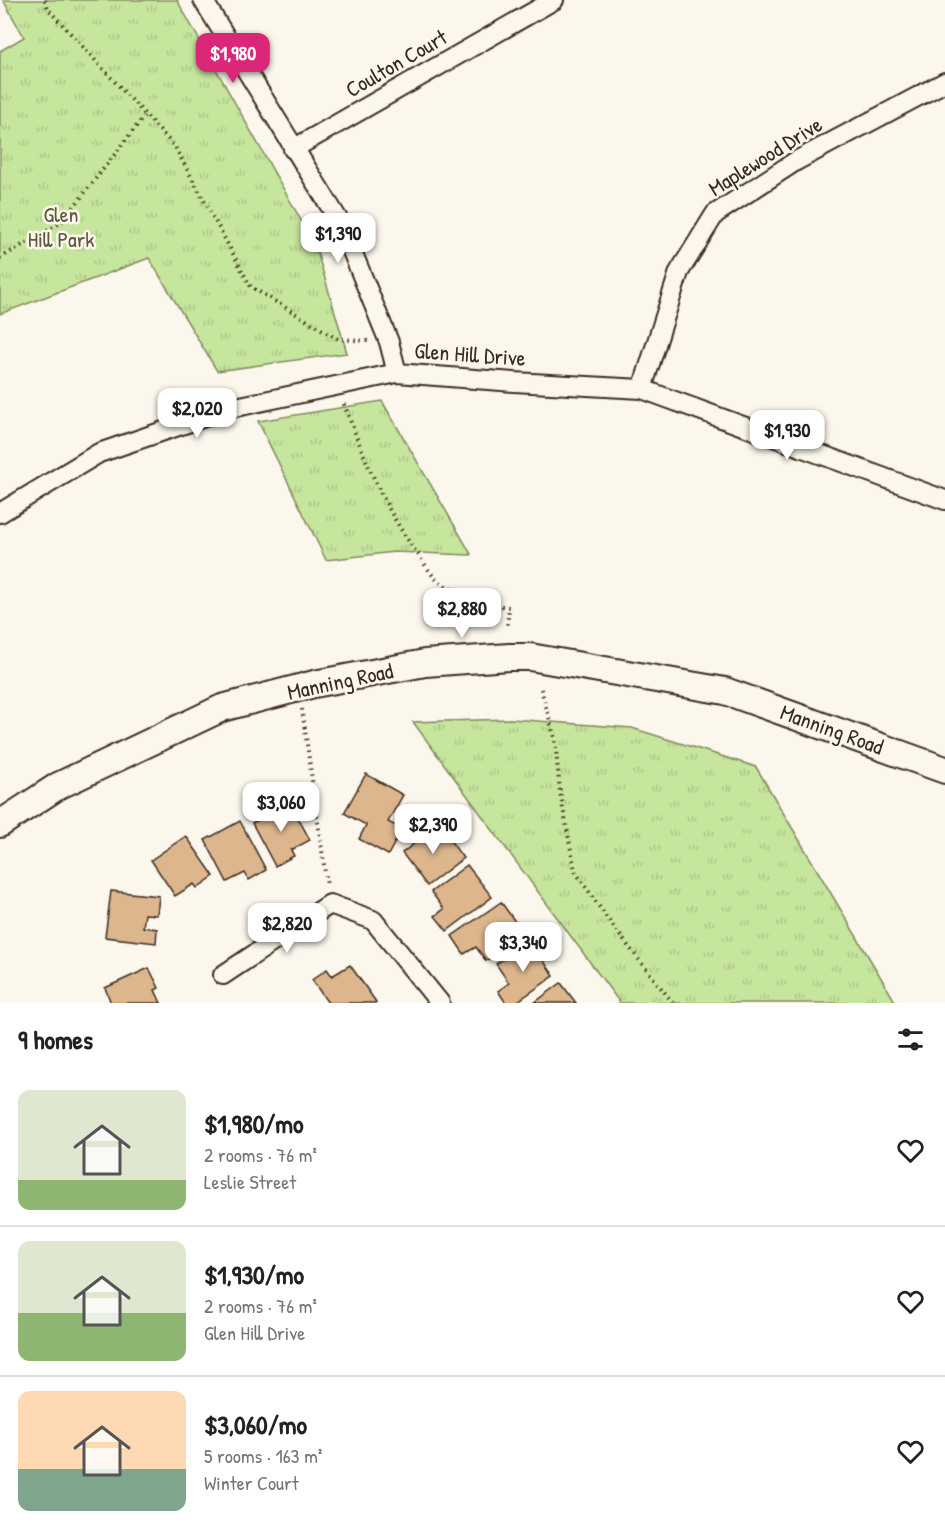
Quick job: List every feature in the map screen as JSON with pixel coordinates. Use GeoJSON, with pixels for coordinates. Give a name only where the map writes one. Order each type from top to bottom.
{"type":"FeatureCollection","features":[{"type":"Feature","properties":{"kind":"main road","name":"Manning Road"},"geometry":{"type":"LineString","coordinates":[[0,824],[58,786],[222,708],[314,684],[425,663],[509,657],[530,657],[725,691],[945,770]]}},
{"type":"Feature","properties":{"kind":"street"},"geometry":{"type":"LineString","coordinates":[[203,0],[341,224],[390,342],[397,373]]}},
{"type":"Feature","properties":{"kind":"street","name":"Coulton Court"},"geometry":{"type":"LineString","coordinates":[[293,149],[554,0]]}},
{"type":"Feature","properties":{"kind":"street","name":"Maplewood Drive"},"geometry":{"type":"LineString","coordinates":[[642,389],[679,272],[715,214],[796,161],[945,82]]}},
{"type":"Feature","properties":{"kind":"street","name":"Glen Hill Drive"},"geometry":{"type":"LineString","coordinates":[[0,513],[99,453],[231,408],[397,373],[642,389],[945,500]]}},
{"type":"Feature","properties":{"kind":"street"},"geometry":{"type":"LineString","coordinates":[[223,975],[330,904],[373,920],[440,1003]]}},
{"type":"Feature","properties":{"kind":"path"},"geometry":{"type":"LineString","coordinates":[[45,0],[48,9],[175,147],[251,286],[338,339],[390,342]]}},
{"type":"Feature","properties":{"kind":"path"},"geometry":{"type":"LineString","coordinates":[[0,258],[62,222],[146,114]]}},
{"type":"Feature","properties":{"kind":"path"},"geometry":{"type":"LineString","coordinates":[[341,399],[370,475],[404,536],[435,578],[450,590],[498,606],[508,607],[507,628]]}},
{"type":"Feature","properties":{"kind":"path"},"geometry":{"type":"LineString","coordinates":[[542,692],[555,740],[560,792],[575,871],[611,924],[673,1003]]}},
{"type":"Feature","properties":{"kind":"path"},"geometry":{"type":"LineString","coordinates":[[303,713],[330,904]]}},
{"type":"Feature","properties":{"kind":"green space","name":"Glen Hill Park"},"geometry":{"type":"Polygon","coordinates":[[[3,0],[177,0],[315,245],[347,353],[217,371],[149,258],[0,314],[0,51],[24,37],[3,0]]]}},
{"type":"Feature","properties":{"kind":"green space"},"geometry":{"type":"Polygon","coordinates":[[[382,401],[471,555],[394,552],[326,560],[258,421],[382,401]]]}},
{"type":"Feature","properties":{"kind":"green space"},"geometry":{"type":"Polygon","coordinates":[[[511,719],[632,728],[756,767],[896,1003],[620,1003],[413,722],[511,719]]]}},
{"type":"Feature","properties":{"kind":"building"},"geometry":{"type":"Polygon","coordinates":[[[366,774],[403,795],[388,822],[402,829],[388,855],[359,839],[366,825],[344,813],[366,774]]]}},
{"type":"Feature","properties":{"kind":"building"},"geometry":{"type":"Polygon","coordinates":[[[290,803],[310,840],[291,850],[294,856],[275,866],[252,823],[290,803]]]}},
{"type":"Feature","properties":{"kind":"building"},"geometry":{"type":"Polygon","coordinates":[[[240,821],[266,870],[249,880],[245,873],[227,882],[205,840],[240,821]]]}},
{"type":"Feature","properties":{"kind":"building"},"geometry":{"type":"Polygon","coordinates":[[[439,825],[463,858],[427,886],[402,853],[439,825]]]}},
{"type":"Feature","properties":{"kind":"building"},"geometry":{"type":"Polygon","coordinates":[[[186,836],[214,876],[197,888],[194,884],[175,896],[151,860],[186,836]]]}},
{"type":"Feature","properties":{"kind":"building"},"geometry":{"type":"Polygon","coordinates":[[[467,865],[492,897],[447,931],[435,916],[444,909],[431,892],[467,865]]]}},
{"type":"Feature","properties":{"kind":"building"},"geometry":{"type":"Polygon","coordinates":[[[111,891],[159,896],[157,915],[145,914],[143,927],[157,929],[156,943],[105,937],[111,891]]]}},
{"type":"Feature","properties":{"kind":"building"},"geometry":{"type":"Polygon","coordinates":[[[501,902],[524,934],[486,961],[476,947],[464,954],[452,936],[501,902]]]}},
{"type":"Feature","properties":{"kind":"building"},"geometry":{"type":"Polygon","coordinates":[[[530,941],[554,976],[515,1003],[506,1003],[498,991],[509,983],[496,964],[530,941]]]}},
{"type":"Feature","properties":{"kind":"building"},"geometry":{"type":"Polygon","coordinates":[[[350,965],[375,1003],[328,1003],[312,980],[327,969],[332,976],[350,965]]]}},
{"type":"Feature","properties":{"kind":"building"},"geometry":{"type":"Polygon","coordinates":[[[149,968],[159,988],[155,990],[161,1003],[111,1003],[105,988],[149,968]]]}},
{"type":"Feature","properties":{"kind":"building"},"geometry":{"type":"Polygon","coordinates":[[[561,983],[576,1003],[534,1003],[561,983]]]}}]}
